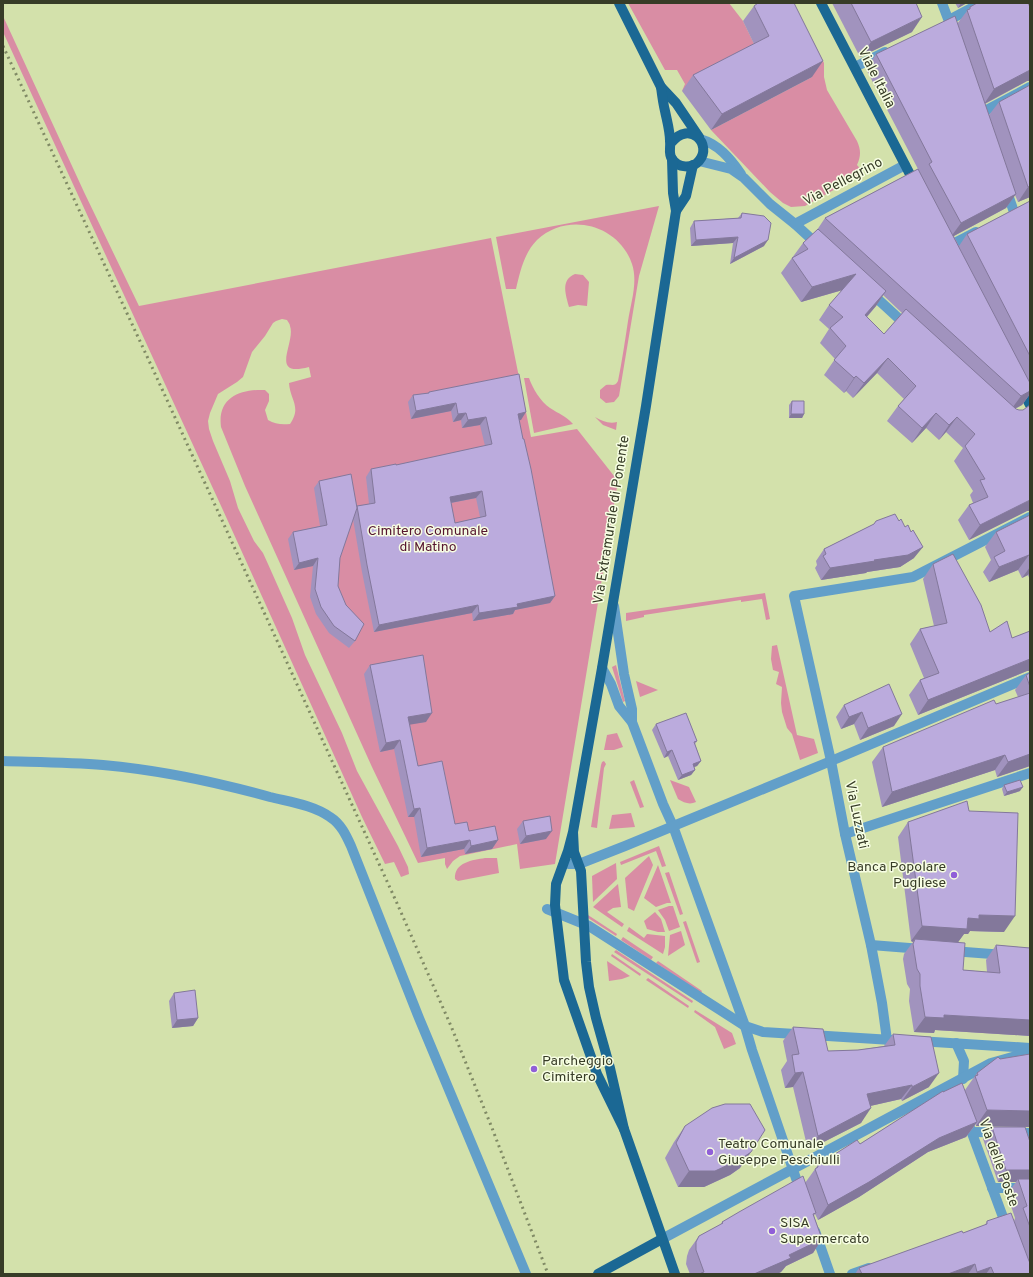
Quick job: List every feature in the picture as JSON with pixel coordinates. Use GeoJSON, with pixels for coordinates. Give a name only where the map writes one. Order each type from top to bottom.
{"type":"FeatureCollection","features":[{"type":"Feature","properties":{"kind":"main road","name":"Via Extramurale di Ponente"},"geometry":{"type":"LineString","coordinates":[[619,3],[661,87],[671,143],[669,151],[672,160],[673,193],[676,211],[602,668],[573,832],[556,884],[555,905],[552,912],[564,980],[597,1074],[624,1129]]}},
{"type":"Feature","properties":{"kind":"main road","name":"Viale Italia"},"geometry":{"type":"LineString","coordinates":[[821,3],[919,192]]}},
{"type":"Feature","properties":{"kind":"main road","name":"Via Extramurale di Ponente"},"geometry":{"type":"LineString","coordinates":[[661,87],[676,103],[703,146],[703,154],[696,163],[686,196],[676,211]]}},
{"type":"Feature","properties":{"kind":"main road"},"geometry":{"type":"LineString","coordinates":[[671,143],[676,136],[684,133],[693,134],[700,139]]}},
{"type":"Feature","properties":{"kind":"main road"},"geometry":{"type":"LineString","coordinates":[[672,160],[678,165],[686,167],[696,163]]}},
{"type":"Feature","properties":{"kind":"main road"},"geometry":{"type":"LineString","coordinates":[[1016,378],[1028,408]]}},
{"type":"Feature","properties":{"kind":"main road","name":"Via Extramurale di Ponente"},"geometry":{"type":"LineString","coordinates":[[573,832],[574,852],[581,871],[586,962],[589,987],[596,1018],[610,1068],[624,1129],[675,1274]]}},
{"type":"Feature","properties":{"kind":"main road"},"geometry":{"type":"LineString","coordinates":[[598,1274],[662,1239]]}},
{"type":"Feature","properties":{"kind":"street"},"geometry":{"type":"LineString","coordinates":[[942,3],[956,41]]}},
{"type":"Feature","properties":{"kind":"street"},"geometry":{"type":"LineString","coordinates":[[949,20],[981,3]]}},
{"type":"Feature","properties":{"kind":"street"},"geometry":{"type":"LineString","coordinates":[[855,67],[894,48]]}},
{"type":"Feature","properties":{"kind":"street"},"geometry":{"type":"LineString","coordinates":[[981,113],[1030,87]]}},
{"type":"Feature","properties":{"kind":"street"},"geometry":{"type":"LineString","coordinates":[[700,139],[708,142],[726,154],[744,178]]}},
{"type":"Feature","properties":{"kind":"street"},"geometry":{"type":"LineString","coordinates":[[696,163],[731,169],[744,178],[770,204],[824,250]]}},
{"type":"Feature","properties":{"kind":"street","name":"Via Pellegrino"},"geometry":{"type":"LineString","coordinates":[[795,224],[905,165]]}},
{"type":"Feature","properties":{"kind":"street"},"geometry":{"type":"LineString","coordinates":[[1004,181],[1011,213],[1025,206]]}},
{"type":"Feature","properties":{"kind":"street"},"geometry":{"type":"LineString","coordinates":[[947,247],[987,226]]}},
{"type":"Feature","properties":{"kind":"street"},"geometry":{"type":"LineString","coordinates":[[864,287],[916,334]]}},
{"type":"Feature","properties":{"kind":"street","name":"Via Luzzati"},"geometry":{"type":"LineString","coordinates":[[887,1040],[882,1003],[871,945],[845,834],[831,762],[794,596],[913,577],[1030,517]]}},
{"type":"Feature","properties":{"kind":"street"},"geometry":{"type":"LineString","coordinates":[[613,601],[622,662],[632,709],[632,722]]}},
{"type":"Feature","properties":{"kind":"street"},"geometry":{"type":"LineString","coordinates":[[605,649],[617,654],[622,662]]}},
{"type":"Feature","properties":{"kind":"street"},"geometry":{"type":"LineString","coordinates":[[602,668],[611,684],[619,706],[632,722],[660,797],[673,826],[745,1026],[803,1199]]}},
{"type":"Feature","properties":{"kind":"street"},"geometry":{"type":"LineString","coordinates":[[564,862],[578,864],[831,762],[1030,677]]}},
{"type":"Feature","properties":{"kind":"street"},"geometry":{"type":"LineString","coordinates":[[3,761],[103,765],[160,773],[238,788],[315,809],[330,817],[340,825],[351,846],[419,1018],[526,1274]]}},
{"type":"Feature","properties":{"kind":"street"},"geometry":{"type":"LineString","coordinates":[[845,834],[1030,773]]}},
{"type":"Feature","properties":{"kind":"street"},"geometry":{"type":"LineString","coordinates":[[552,912],[589,926],[745,1026],[763,1032],[1030,1048]]}},
{"type":"Feature","properties":{"kind":"street"},"geometry":{"type":"LineString","coordinates":[[871,945],[1030,958]]}},
{"type":"Feature","properties":{"kind":"street"},"geometry":{"type":"LineString","coordinates":[[956,1043],[964,1061],[963,1079]]}},
{"type":"Feature","properties":{"kind":"street"},"geometry":{"type":"LineString","coordinates":[[662,1239],[792,1169],[955,1087],[963,1079],[991,1063],[1030,1052]]}},
{"type":"Feature","properties":{"kind":"street","name":"Via delle Poste"},"geometry":{"type":"LineString","coordinates":[[962,1104],[992,1188],[1000,1221],[1011,1240]]}},
{"type":"Feature","properties":{"kind":"street"},"geometry":{"type":"LineString","coordinates":[[972,1132],[1030,1133]]}},
{"type":"Feature","properties":{"kind":"street"},"geometry":{"type":"LineString","coordinates":[[992,1188],[1030,1188]]}},
{"type":"Feature","properties":{"kind":"street"},"geometry":{"type":"LineString","coordinates":[[811,1222],[830,1274]]}},
{"type":"Feature","properties":{"kind":"street"},"geometry":{"type":"LineString","coordinates":[[852,1274],[881,1264]]}},
{"type":"Feature","properties":{"kind":"green space"},"geometry":{"type":"Polygon","coordinates":[[[628,3],[729,3],[743,21],[758,52],[682,91],[685,84],[677,70],[665,70],[628,3]]]}},
{"type":"Feature","properties":{"kind":"green space","name":"Cimitero Comunale di Matino"},"geometry":{"type":"Polygon","coordinates":[[[3,16],[84,192],[139,306],[491,238],[531,437],[577,429],[618,481],[555,864],[520,869],[517,844],[460,856],[453,861],[447,869],[445,858],[418,863],[372,767],[245,486],[221,427],[223,408],[227,402],[239,393],[256,390],[265,390],[269,394],[269,401],[265,410],[268,420],[281,424],[290,424],[295,413],[295,408],[289,383],[311,377],[309,367],[297,369],[290,368],[287,363],[286,357],[291,333],[290,325],[287,320],[282,319],[273,323],[252,352],[243,377],[218,394],[210,413],[208,421],[209,429],[230,481],[238,508],[254,541],[263,553],[292,618],[305,655],[342,733],[357,771],[398,846],[408,867],[409,874],[401,877],[394,862],[385,864],[362,817],[3,32],[3,16]]]}},
{"type":"Feature","properties":{"kind":"green space"},"geometry":{"type":"Polygon","coordinates":[[[810,35],[824,63],[824,77],[827,90],[857,141],[860,153],[857,165],[864,173],[805,206],[791,207],[783,203],[770,192],[711,130],[812,77],[810,35]]]}},
{"type":"Feature","properties":{"kind":"green space"},"geometry":{"type":"Polygon","coordinates":[[[659,206],[639,276],[619,396],[614,402],[606,403],[600,398],[600,390],[606,385],[614,385],[618,381],[634,285],[634,271],[625,251],[616,240],[591,226],[563,226],[549,231],[537,240],[526,257],[516,289],[506,289],[496,237],[659,206]]]}},
{"type":"Feature","properties":{"kind":"green space"},"geometry":{"type":"Polygon","coordinates":[[[575,274],[583,275],[589,282],[587,306],[578,305],[569,307],[565,288],[567,280],[575,274]]]}},
{"type":"Feature","properties":{"kind":"green space"},"geometry":{"type":"Polygon","coordinates":[[[524,378],[529,378],[537,394],[546,405],[573,424],[534,433],[524,378]]]}},
{"type":"Feature","properties":{"kind":"green space"},"geometry":{"type":"Polygon","coordinates":[[[595,417],[606,422],[617,422],[616,430],[603,425],[595,417]]]}},
{"type":"Feature","properties":{"kind":"green space"},"geometry":{"type":"Polygon","coordinates":[[[765,593],[770,619],[766,620],[762,599],[741,602],[741,600],[644,615],[644,617],[626,621],[626,613],[765,593]]]}},
{"type":"Feature","properties":{"kind":"green space"},"geometry":{"type":"Polygon","coordinates":[[[777,645],[797,735],[814,739],[818,753],[800,760],[792,734],[787,728],[782,712],[782,687],[776,684],[779,672],[773,670],[771,659],[772,646],[777,645]]]}},
{"type":"Feature","properties":{"kind":"green space"},"geometry":{"type":"Polygon","coordinates":[[[616,665],[625,701],[623,702],[612,667],[616,665]]]}},
{"type":"Feature","properties":{"kind":"green space"},"geometry":{"type":"Polygon","coordinates":[[[636,681],[658,690],[640,697],[636,681]]]}},
{"type":"Feature","properties":{"kind":"green space"},"geometry":{"type":"Polygon","coordinates":[[[617,733],[623,747],[614,750],[604,750],[607,735],[617,733]]]}},
{"type":"Feature","properties":{"kind":"green space"},"geometry":{"type":"Polygon","coordinates":[[[604,761],[606,764],[604,768],[597,828],[591,827],[601,765],[604,761]]]}},
{"type":"Feature","properties":{"kind":"green space"},"geometry":{"type":"Polygon","coordinates":[[[634,780],[644,807],[640,808],[630,782],[634,780]]]}},
{"type":"Feature","properties":{"kind":"green space"},"geometry":{"type":"Polygon","coordinates":[[[670,780],[689,787],[696,802],[687,803],[678,799],[670,780]]]}},
{"type":"Feature","properties":{"kind":"green space"},"geometry":{"type":"Polygon","coordinates":[[[631,813],[635,827],[609,829],[612,815],[631,813]]]}},
{"type":"Feature","properties":{"kind":"green space"},"geometry":{"type":"Polygon","coordinates":[[[659,846],[666,866],[662,867],[656,851],[621,865],[620,862],[659,846]]]}},
{"type":"Feature","properties":{"kind":"green space"},"geometry":{"type":"Polygon","coordinates":[[[649,856],[653,865],[634,911],[628,908],[625,878],[649,856]]]}},
{"type":"Feature","properties":{"kind":"green space"},"geometry":{"type":"Polygon","coordinates":[[[485,858],[497,858],[499,873],[458,881],[455,879],[456,873],[461,865],[470,861],[485,858]]]}},
{"type":"Feature","properties":{"kind":"green space"},"geometry":{"type":"Polygon","coordinates":[[[616,863],[617,879],[593,902],[592,876],[616,863]]]}},
{"type":"Feature","properties":{"kind":"green space"},"geometry":{"type":"Polygon","coordinates":[[[658,865],[671,903],[656,907],[644,898],[658,865]]]}},
{"type":"Feature","properties":{"kind":"green space"},"geometry":{"type":"Polygon","coordinates":[[[669,872],[683,914],[680,915],[665,873],[669,872]]]}},
{"type":"Feature","properties":{"kind":"green space"},"geometry":{"type":"Polygon","coordinates":[[[618,884],[621,907],[613,908],[607,912],[624,924],[622,927],[593,907],[618,884]]]}},
{"type":"Feature","properties":{"kind":"green space"},"geometry":{"type":"Polygon","coordinates":[[[673,906],[680,927],[669,931],[665,920],[658,910],[673,906]]]}},
{"type":"Feature","properties":{"kind":"green space"},"geometry":{"type":"Polygon","coordinates":[[[655,912],[661,919],[665,932],[647,929],[644,921],[655,912]]]}},
{"type":"Feature","properties":{"kind":"green space"},"geometry":{"type":"Polygon","coordinates":[[[588,915],[617,934],[616,936],[588,918],[588,915]]]}},
{"type":"Feature","properties":{"kind":"green space"},"geometry":{"type":"Polygon","coordinates":[[[686,921],[700,962],[697,963],[683,922],[686,921]]]}},
{"type":"Feature","properties":{"kind":"green space"},"geometry":{"type":"Polygon","coordinates":[[[629,927],[644,938],[647,934],[665,936],[665,947],[663,954],[627,931],[629,927]]]}},
{"type":"Feature","properties":{"kind":"green space"},"geometry":{"type":"Polygon","coordinates":[[[681,931],[685,945],[668,956],[670,935],[681,931]]]}},
{"type":"Feature","properties":{"kind":"green space"},"geometry":{"type":"Polygon","coordinates":[[[623,937],[653,957],[651,960],[621,940],[623,937]]]}},
{"type":"Feature","properties":{"kind":"green space"},"geometry":{"type":"Polygon","coordinates":[[[616,950],[693,1001],[692,1003],[614,952],[616,950]]]}},
{"type":"Feature","properties":{"kind":"green space"},"geometry":{"type":"Polygon","coordinates":[[[612,954],[641,974],[640,976],[611,956],[612,954]]]}},
{"type":"Feature","properties":{"kind":"green space"},"geometry":{"type":"Polygon","coordinates":[[[607,961],[630,976],[609,981],[607,961]]]}},
{"type":"Feature","properties":{"kind":"green space"},"geometry":{"type":"Polygon","coordinates":[[[658,961],[702,991],[701,993],[656,963],[658,961]]]}},
{"type":"Feature","properties":{"kind":"green space"},"geometry":{"type":"Polygon","coordinates":[[[648,978],[689,1006],[688,1008],[646,980],[648,978]]]}},
{"type":"Feature","properties":{"kind":"green space"},"geometry":{"type":"Polygon","coordinates":[[[695,1010],[732,1033],[736,1044],[724,1049],[715,1027],[694,1012],[695,1010]]]}},
{"type":"Feature","properties":{"kind":"building"},"geometry":{"type":"Polygon","coordinates":[[[758,3],[794,3],[823,61],[722,114],[693,75],[769,36],[754,6],[758,3]]]}},
{"type":"Feature","properties":{"kind":"building"},"geometry":{"type":"Polygon","coordinates":[[[851,3],[916,3],[922,17],[871,42],[851,3]]]}},
{"type":"Feature","properties":{"kind":"building"},"geometry":{"type":"Polygon","coordinates":[[[977,3],[1028,3],[1030,7],[1030,70],[994,89],[967,10],[977,3]]]}},
{"type":"Feature","properties":{"kind":"building"},"geometry":{"type":"Polygon","coordinates":[[[955,16],[1016,194],[961,223],[929,164],[932,162],[876,54],[955,16]]]}},
{"type":"Feature","properties":{"kind":"building"},"geometry":{"type":"Polygon","coordinates":[[[1030,85],[1030,186],[1028,187],[999,102],[1030,85]]]}},
{"type":"Feature","properties":{"kind":"building"},"geometry":{"type":"Polygon","coordinates":[[[918,169],[1030,383],[1030,391],[1021,396],[825,218],[918,169]]]}},
{"type":"Feature","properties":{"kind":"building"},"geometry":{"type":"Polygon","coordinates":[[[1030,201],[1030,356],[967,234],[1030,201]]]}},
{"type":"Feature","properties":{"kind":"building"},"geometry":{"type":"Polygon","coordinates":[[[742,213],[764,216],[771,223],[768,240],[734,258],[738,237],[696,240],[694,221],[741,218],[742,213]]]}},
{"type":"Feature","properties":{"kind":"building"},"geometry":{"type":"Polygon","coordinates":[[[818,229],[886,291],[865,315],[884,334],[906,309],[1016,409],[1023,410],[1030,405],[1030,500],[980,525],[969,505],[988,497],[980,480],[985,479],[965,446],[975,434],[957,417],[949,425],[936,413],[922,428],[898,406],[916,386],[888,358],[864,383],[856,376],[854,378],[834,360],[846,346],[830,328],[843,317],[829,305],[856,274],[812,287],[792,258],[808,249],[803,243],[818,229]]]}},
{"type":"Feature","properties":{"kind":"building"},"geometry":{"type":"Polygon","coordinates":[[[519,374],[526,412],[518,414],[531,469],[555,596],[517,604],[518,607],[479,613],[478,605],[379,625],[357,506],[375,503],[371,469],[492,444],[486,417],[468,420],[466,413],[458,414],[456,403],[416,411],[413,395],[519,374]],[[482,491],[450,497],[455,523],[486,516],[482,491]]]}},
{"type":"Feature","properties":{"kind":"building"},"geometry":{"type":"Polygon","coordinates":[[[792,401],[804,401],[804,414],[791,414],[792,401]]]}},
{"type":"Feature","properties":{"kind":"building"},"geometry":{"type":"Polygon","coordinates":[[[351,474],[357,508],[340,558],[338,586],[346,605],[364,624],[355,641],[334,626],[321,607],[315,589],[318,558],[299,563],[293,532],[327,525],[319,481],[351,474]]]}},
{"type":"Feature","properties":{"kind":"building"},"geometry":{"type":"Polygon","coordinates":[[[895,514],[899,521],[901,519],[905,527],[908,525],[911,532],[913,530],[923,547],[908,555],[830,568],[823,556],[826,554],[824,549],[874,524],[876,521],[895,514]]]}},
{"type":"Feature","properties":{"kind":"building"},"geometry":{"type":"Polygon","coordinates":[[[1030,515],[1030,557],[1029,555],[999,567],[994,557],[1005,551],[996,532],[1030,515]]]}},
{"type":"Feature","properties":{"kind":"building"},"geometry":{"type":"Polygon","coordinates":[[[953,554],[981,605],[990,632],[1007,621],[1012,638],[1030,631],[1030,659],[928,700],[920,680],[939,673],[920,629],[947,623],[933,564],[953,554]]]}},
{"type":"Feature","properties":{"kind":"building"},"geometry":{"type":"Polygon","coordinates":[[[423,655],[432,713],[408,717],[418,766],[442,761],[455,824],[467,822],[469,831],[495,826],[498,840],[471,846],[470,840],[427,848],[420,808],[414,809],[400,740],[386,743],[370,665],[423,655]]]}},
{"type":"Feature","properties":{"kind":"building"},"geometry":{"type":"Polygon","coordinates":[[[1030,673],[1030,687],[1026,675],[1030,673]]]}},
{"type":"Feature","properties":{"kind":"building"},"geometry":{"type":"Polygon","coordinates":[[[889,684],[902,714],[868,728],[862,712],[849,717],[844,705],[889,684]]]}},
{"type":"Feature","properties":{"kind":"building"},"geometry":{"type":"Polygon","coordinates":[[[1030,693],[1030,754],[1008,762],[1005,755],[892,792],[883,747],[994,700],[996,704],[1030,693]]]}},
{"type":"Feature","properties":{"kind":"building"},"geometry":{"type":"Polygon","coordinates":[[[686,713],[697,741],[694,742],[701,761],[693,764],[695,770],[682,775],[672,750],[667,752],[656,724],[686,713]]]}},
{"type":"Feature","properties":{"kind":"building"},"geometry":{"type":"Polygon","coordinates":[[[1020,780],[1023,787],[1007,792],[1004,785],[1020,780]]]}},
{"type":"Feature","properties":{"kind":"building","name":"Banca Popolare Pugliese"},"geometry":{"type":"Polygon","coordinates":[[[967,801],[969,811],[1018,813],[1015,916],[979,915],[979,919],[968,918],[967,929],[922,926],[908,822],[967,801]]]}},
{"type":"Feature","properties":{"kind":"building"},"geometry":{"type":"Polygon","coordinates":[[[550,816],[552,831],[526,836],[523,821],[550,816]]]}},
{"type":"Feature","properties":{"kind":"building"},"geometry":{"type":"Polygon","coordinates":[[[915,939],[965,943],[963,970],[1000,973],[996,945],[1030,948],[1030,1020],[944,1015],[944,1018],[925,1017],[920,986],[920,974],[917,969],[913,944],[915,939]]]}},
{"type":"Feature","properties":{"kind":"building"},"geometry":{"type":"Polygon","coordinates":[[[195,990],[198,1018],[177,1020],[174,993],[195,990]]]}},
{"type":"Feature","properties":{"kind":"building"},"geometry":{"type":"Polygon","coordinates":[[[793,1027],[823,1029],[828,1051],[858,1050],[895,1045],[893,1034],[931,1037],[939,1073],[912,1087],[912,1085],[867,1094],[871,1108],[818,1136],[803,1072],[795,1073],[792,1055],[799,1054],[793,1027]]]}},
{"type":"Feature","properties":{"kind":"building"},"geometry":{"type":"Polygon","coordinates":[[[1030,1054],[1030,1111],[987,1110],[975,1076],[978,1075],[977,1073],[998,1057],[1000,1059],[1030,1054]]]}},
{"type":"Feature","properties":{"kind":"building"},"geometry":{"type":"Polygon","coordinates":[[[962,1083],[977,1122],[939,1138],[869,1182],[828,1205],[815,1169],[818,1165],[857,1140],[860,1144],[943,1091],[962,1083]]]}},
{"type":"Feature","properties":{"kind":"building","name":"Teatro Comunale Giuseppe Peschiulli"},"geometry":{"type":"Polygon","coordinates":[[[725,1104],[750,1104],[765,1130],[751,1152],[741,1159],[715,1171],[689,1171],[676,1143],[685,1126],[712,1108],[725,1104]]]}},
{"type":"Feature","properties":{"kind":"building"},"geometry":{"type":"Polygon","coordinates":[[[992,1127],[1025,1127],[1030,1142],[1030,1170],[1006,1170],[992,1127]]]}},
{"type":"Feature","properties":{"kind":"building","name":"SISA Supermercato"},"geometry":{"type":"Polygon","coordinates":[[[803,1176],[816,1213],[813,1214],[822,1239],[789,1255],[791,1258],[754,1274],[701,1273],[704,1272],[696,1250],[696,1242],[699,1236],[803,1176]]]}},
{"type":"Feature","properties":{"kind":"building"},"geometry":{"type":"Polygon","coordinates":[[[1018,1179],[1030,1179],[1030,1227],[1023,1208],[1027,1206],[1018,1179]]]}},
{"type":"Feature","properties":{"kind":"building"},"geometry":{"type":"Polygon","coordinates":[[[1011,1213],[1030,1263],[1030,1274],[994,1274],[991,1267],[977,1272],[975,1264],[948,1274],[862,1274],[859,1268],[962,1231],[963,1233],[987,1224],[987,1221],[1011,1213]]]}},
{"type":"Feature","properties":{"kind":"railway"},"geometry":{"type":"LineString","coordinates":[[3,46],[151,365],[396,901],[451,1026],[548,1274]]}},
{"type":"Feature","properties":{"kind":"place","name":"Banca Popolare Pugliese"},"geometry":{"type":"Point","coordinates":[954,875]}},
{"type":"Feature","properties":{"kind":"place","name":"Parcheggio Cimitero"},"geometry":{"type":"Point","coordinates":[534,1069]}},
{"type":"Feature","properties":{"kind":"place","name":"Teatro Comunale Giuseppe Peschiulli"},"geometry":{"type":"Point","coordinates":[710,1152]}},
{"type":"Feature","properties":{"kind":"place","name":"SISA Supermercato"},"geometry":{"type":"Point","coordinates":[772,1231]}}]}
